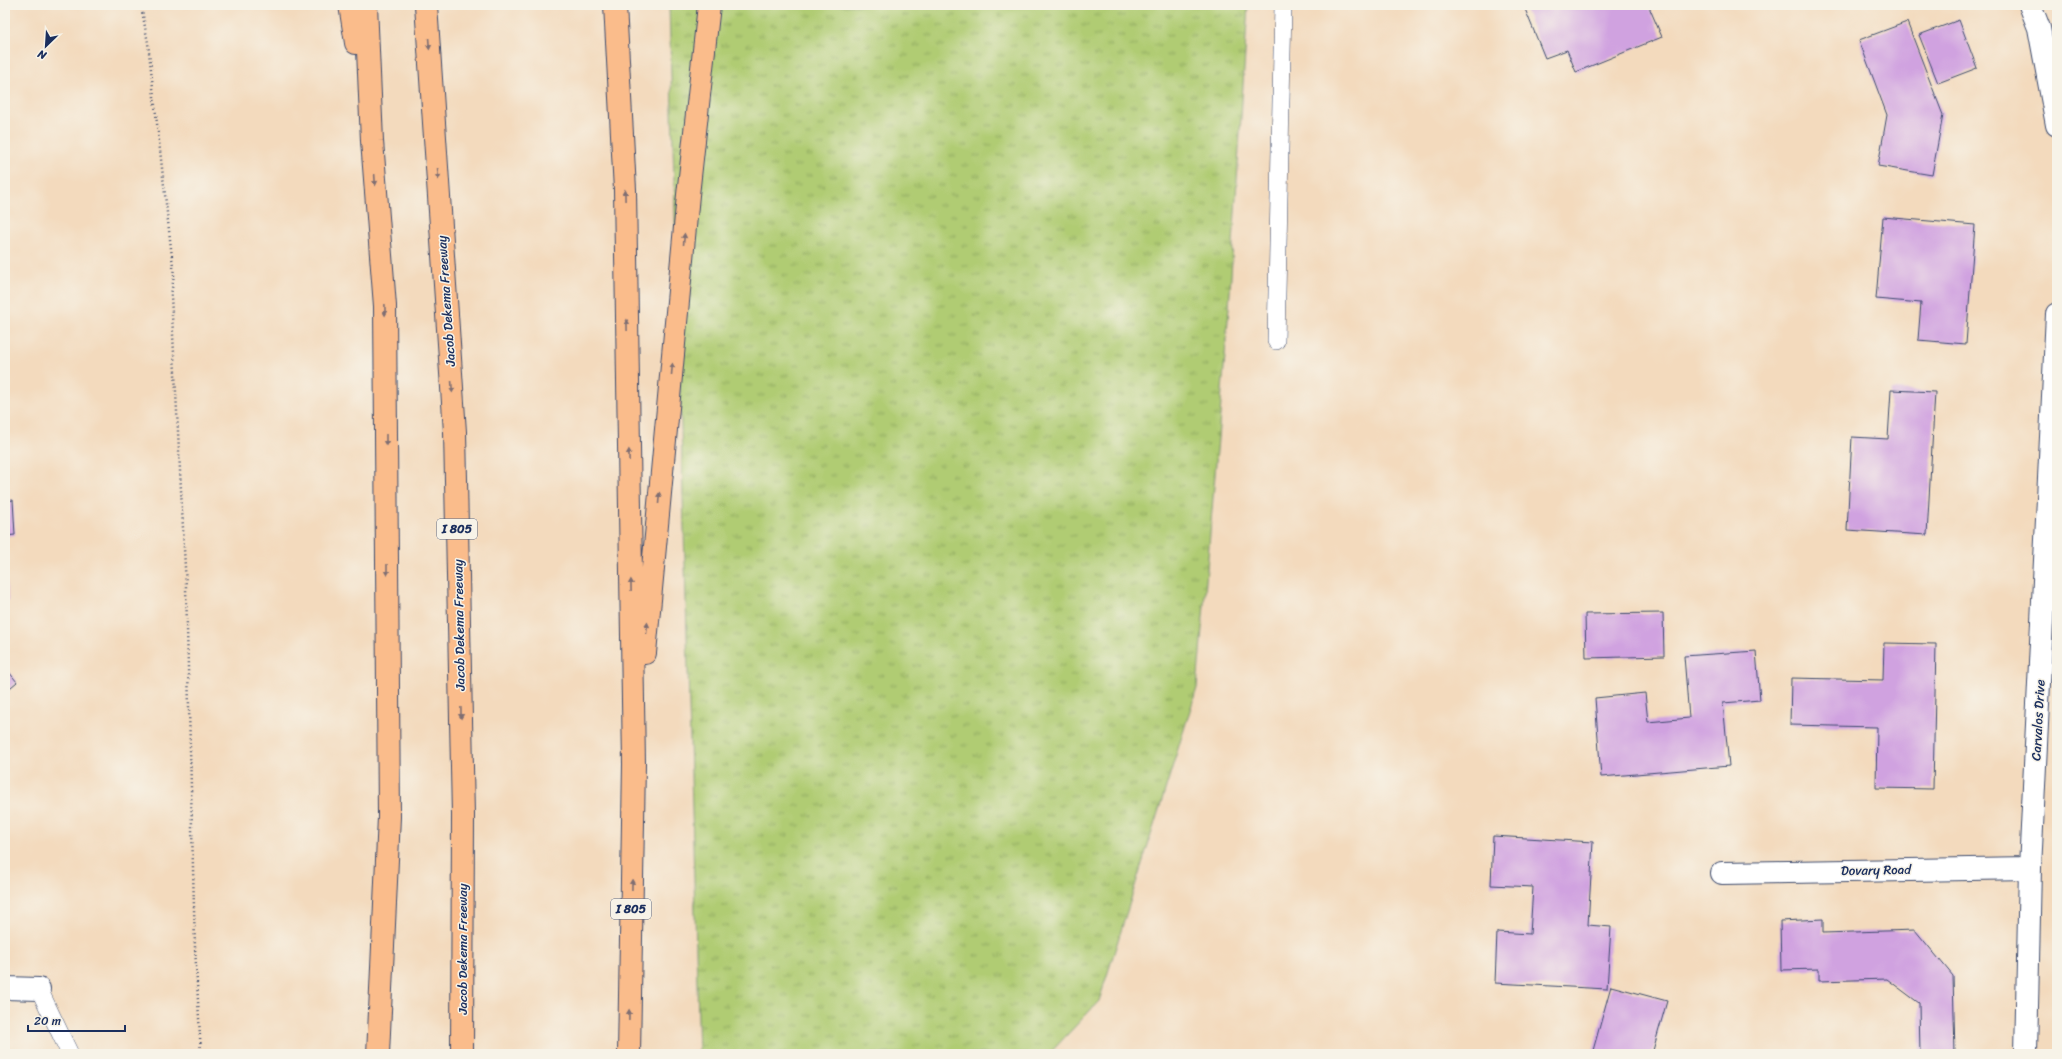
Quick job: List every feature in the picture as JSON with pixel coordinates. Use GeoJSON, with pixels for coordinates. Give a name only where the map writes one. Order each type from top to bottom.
{"type":"FeatureCollection","features":[{"type":"Feature","properties":{"kind":"highway"},"geometry":{"type":"LineString","coordinates":[[350,5],[372,141]]}},
{"type":"Feature","properties":{"kind":"highway"},"geometry":{"type":"LineString","coordinates":[[366,5],[372,141],[385,306],[389,809],[378,1054]]}},
{"type":"Feature","properties":{"kind":"highway","name":"Jacob Dekema Freeway"},"geometry":{"type":"LineString","coordinates":[[426,5],[455,432],[463,815],[462,1054]]}},
{"type":"Feature","properties":{"kind":"highway","name":"I 805"},"geometry":{"type":"LineString","coordinates":[[615,5],[625,190],[634,764],[628,1054]]}},
{"type":"Feature","properties":{"kind":"highway"},"geometry":{"type":"LineString","coordinates":[[634,764],[688,195],[709,5]]}},
{"type":"Feature","properties":{"kind":"street"},"geometry":{"type":"LineString","coordinates":[[2030,5],[2039,28],[2057,125]]}},
{"type":"Feature","properties":{"kind":"street","name":"Carvalos Drive"},"geometry":{"type":"LineString","coordinates":[[2026,1054],[2030,868],[2055,437],[2057,314]]}},
{"type":"Feature","properties":{"kind":"street","name":"Dovary Road"},"geometry":{"type":"LineString","coordinates":[[1722,873],[2030,868]]}},
{"type":"Feature","properties":{"kind":"street"},"geometry":{"type":"LineString","coordinates":[[5,988],[39,989]]}},
{"type":"Feature","properties":{"kind":"lane"},"geometry":{"type":"LineString","coordinates":[[1276,341],[1283,5]]}},
{"type":"Feature","properties":{"kind":"lane"},"geometry":{"type":"LineString","coordinates":[[39,989],[70,1054]]}},
{"type":"Feature","properties":{"kind":"path"},"geometry":{"type":"LineString","coordinates":[[141,5],[148,43],[174,275],[171,295],[186,587],[195,948],[201,1054]]}},
{"type":"Feature","properties":{"kind":"green space"},"geometry":{"type":"Polygon","coordinates":[[[669,5],[1248,5],[1229,308],[1197,688],[1099,1001],[1049,1054],[699,1054],[669,5]]]}},
{"type":"Feature","properties":{"kind":"building"},"geometry":{"type":"Polygon","coordinates":[[[1534,5],[1653,5],[1649,7],[1662,37],[1576,72],[1567,50],[1545,58],[1525,9],[1534,5]]]}},
{"type":"Feature","properties":{"kind":"building"},"geometry":{"type":"Polygon","coordinates":[[[1959,20],[1977,68],[1938,83],[1919,35],[1959,20]]]}},
{"type":"Feature","properties":{"kind":"building"},"geometry":{"type":"Polygon","coordinates":[[[1907,22],[1943,115],[1932,175],[1878,166],[1887,115],[1859,40],[1907,22]]]}},
{"type":"Feature","properties":{"kind":"building"},"geometry":{"type":"Polygon","coordinates":[[[1883,217],[1975,225],[1966,344],[1918,340],[1921,303],[1876,299],[1883,217]]]}},
{"type":"Feature","properties":{"kind":"building"},"geometry":{"type":"Polygon","coordinates":[[[1891,390],[1935,392],[1927,535],[1847,530],[1852,437],[1888,439],[1891,390]]]}},
{"type":"Feature","properties":{"kind":"building"},"geometry":{"type":"Polygon","coordinates":[[[13,500],[15,535],[5,536],[5,501],[13,500]]]}},
{"type":"Feature","properties":{"kind":"building"},"geometry":{"type":"Polygon","coordinates":[[[6,567],[8,601],[5,601],[6,567]]]}},
{"type":"Feature","properties":{"kind":"building"},"geometry":{"type":"Polygon","coordinates":[[[1663,613],[1664,656],[1586,658],[1585,614],[1663,613]]]}},
{"type":"Feature","properties":{"kind":"building"},"geometry":{"type":"Polygon","coordinates":[[[1884,643],[1936,644],[1933,789],[1876,788],[1877,727],[1790,725],[1791,678],[1883,680],[1884,643]]]}},
{"type":"Feature","properties":{"kind":"building"},"geometry":{"type":"Polygon","coordinates":[[[1756,651],[1760,700],[1723,703],[1729,766],[1601,777],[1595,698],[1645,693],[1648,722],[1689,718],[1684,656],[1756,651]]]}},
{"type":"Feature","properties":{"kind":"building"},"geometry":{"type":"Polygon","coordinates":[[[5,667],[17,682],[5,692],[5,667]]]}},
{"type":"Feature","properties":{"kind":"building"},"geometry":{"type":"Polygon","coordinates":[[[1493,836],[1593,842],[1588,925],[1611,927],[1607,989],[1495,983],[1497,932],[1530,934],[1533,887],[1491,885],[1493,836]]]}},
{"type":"Feature","properties":{"kind":"building"},"geometry":{"type":"Polygon","coordinates":[[[1823,919],[1823,933],[1915,930],[1953,976],[1955,1054],[1920,1054],[1919,1003],[1887,979],[1819,981],[1819,969],[1781,970],[1780,921],[1823,919]]]}},
{"type":"Feature","properties":{"kind":"building"},"geometry":{"type":"Polygon","coordinates":[[[1611,986],[1667,1001],[1652,1054],[1592,1054],[1611,986]]]}}]}
